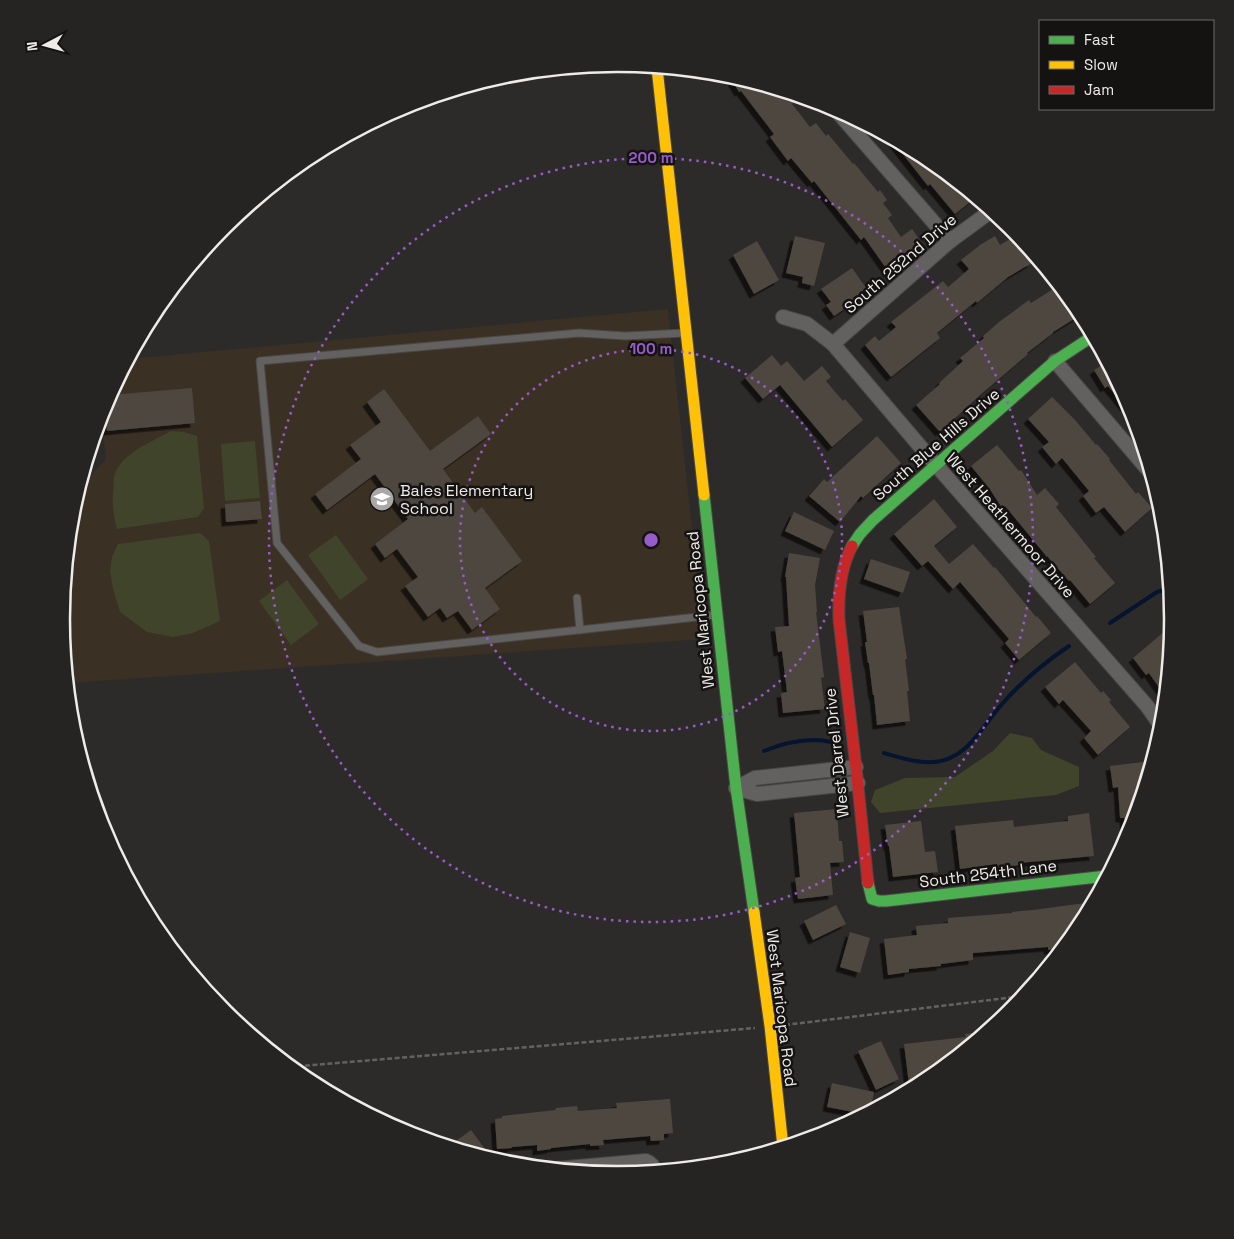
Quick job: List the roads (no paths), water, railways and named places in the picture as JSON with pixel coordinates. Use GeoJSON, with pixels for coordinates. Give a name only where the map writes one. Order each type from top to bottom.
{"type":"FeatureCollection","features":[{"type":"Feature","properties":{"kind":"street","name":"West Maricopa Road"},"geometry":{"type":"LineString","coordinates":[[658,74],[736,788],[770,1026],[782,1140]]}},
{"type":"Feature","properties":{"kind":"street"},"geometry":{"type":"LineString","coordinates":[[848,124],[950,241]]}},
{"type":"Feature","properties":{"kind":"street","name":"South 252nd Drive"},"geometry":{"type":"LineString","coordinates":[[833,344],[950,241],[985,215]]}},
{"type":"Feature","properties":{"kind":"street","name":"West Heathermoor Drive"},"geometry":{"type":"LineString","coordinates":[[783,317],[807,324],[833,344],[1155,717]]}},
{"type":"Feature","properties":{"kind":"street","name":"South Blue Hills Drive"},"geometry":{"type":"LineString","coordinates":[[839,603],[841,579],[846,560],[853,545],[873,520],[1054,361],[1087,340]]}},
{"type":"Feature","properties":{"kind":"street"},"geometry":{"type":"LineString","coordinates":[[1054,361],[1140,460]]}},
{"type":"Feature","properties":{"kind":"street","name":"West Darrel Drive"},"geometry":{"type":"LineString","coordinates":[[839,603],[839,620],[868,887],[872,899]]}},
{"type":"Feature","properties":{"kind":"street"},"geometry":{"type":"LineString","coordinates":[[736,788],[755,778],[856,768]]}},
{"type":"Feature","properties":{"kind":"street"},"geometry":{"type":"LineString","coordinates":[[736,788],[757,794],[858,783]]}},
{"type":"Feature","properties":{"kind":"street","name":"South 254th Lane"},"geometry":{"type":"LineString","coordinates":[[872,899],[886,901],[1100,877]]}},
{"type":"Feature","properties":{"kind":"street"},"geometry":{"type":"LineString","coordinates":[[595,1165],[642,1161],[650,1165]]}},
{"type":"Feature","properties":{"kind":"lane"},"geometry":{"type":"LineString","coordinates":[[687,333],[625,336],[579,332],[260,361],[277,543],[359,646],[377,652],[718,614]]}},
{"type":"Feature","properties":{"kind":"lane"},"geometry":{"type":"LineString","coordinates":[[577,598],[580,630]]}},
{"type":"Feature","properties":{"kind":"waterway"},"geometry":{"type":"LineString","coordinates":[[1110,623],[1157,592],[1163,590]]}},
{"type":"Feature","properties":{"kind":"waterway"},"geometry":{"type":"LineString","coordinates":[[884,753],[909,760],[927,762],[936,762],[952,757],[967,747],[1002,704],[1025,680],[1069,646]]}},
{"type":"Feature","properties":{"kind":"waterway"},"geometry":{"type":"LineString","coordinates":[[764,751],[797,742],[814,740],[831,742]]}},
{"type":"Feature","properties":{"kind":"place","name":"Bales Elementary School"},"geometry":{"type":"Point","coordinates":[382,499]}}]}
